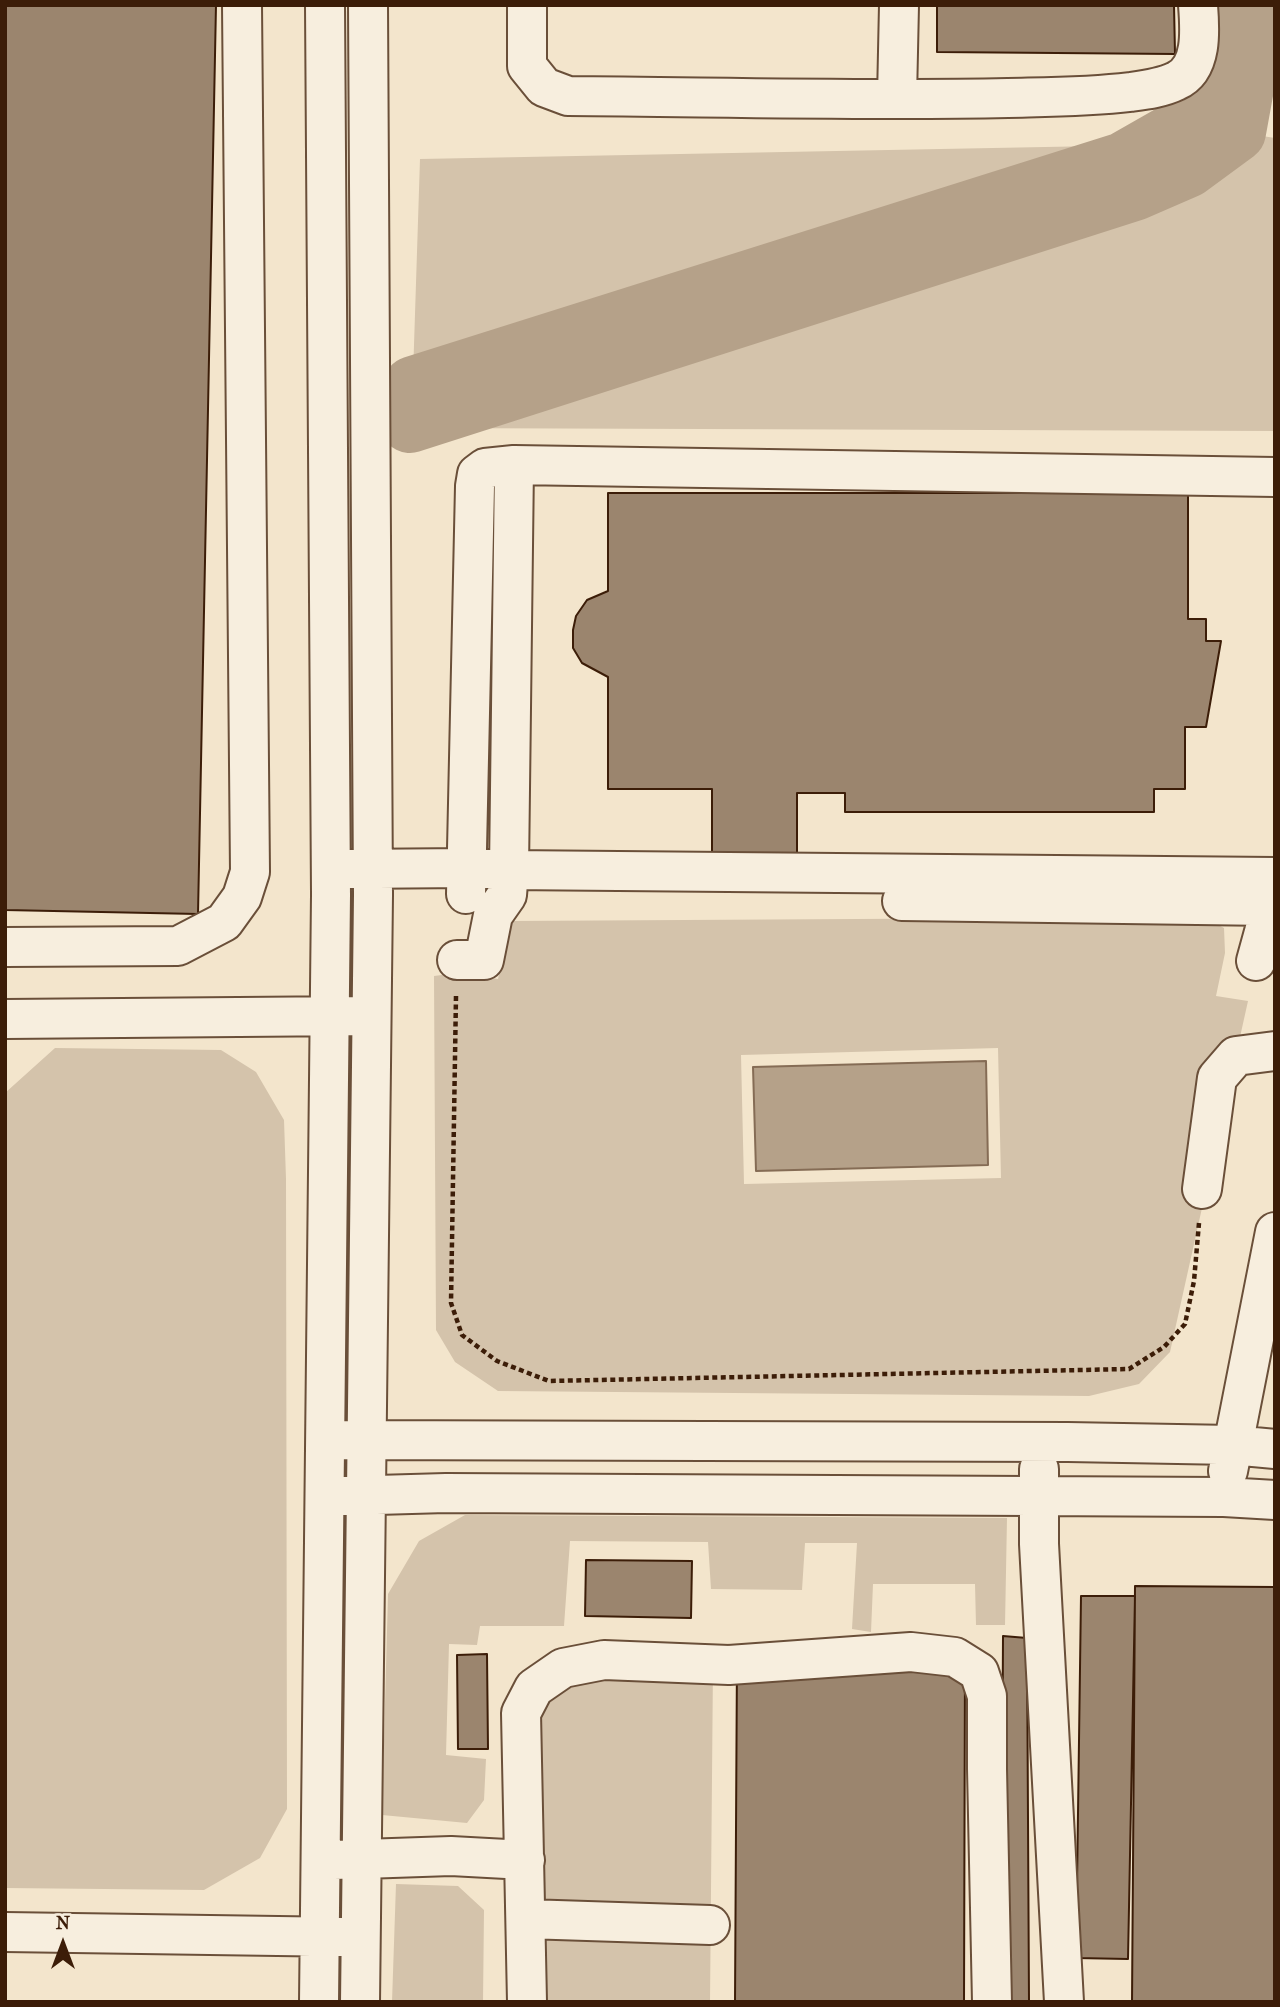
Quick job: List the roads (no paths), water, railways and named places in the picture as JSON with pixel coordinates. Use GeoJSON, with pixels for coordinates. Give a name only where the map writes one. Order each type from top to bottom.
{"type":"FeatureCollection","features":[{"type":"Feature","properties":{"kind":"street"},"geometry":{"type":"LineString","coordinates":[[5,947],[178,946],[225,922],[242,898],[250,872],[242,5]]}},
{"type":"Feature","properties":{"kind":"street"},"geometry":{"type":"LineString","coordinates":[[319,2002],[331,882],[325,5]]}},
{"type":"Feature","properties":{"kind":"street"},"geometry":{"type":"LineString","coordinates":[[360,2002],[373,882],[368,5]]}},
{"type":"Feature","properties":{"kind":"street"},"geometry":{"type":"LineString","coordinates":[[527,5],[527,66],[544,87],[568,96],[897,98],[1093,97],[1147,89],[1177,81],[1191,69],[1197,50],[1200,27],[1198,5]]}},
{"type":"Feature","properties":{"kind":"street"},"geometry":{"type":"LineString","coordinates":[[897,98],[899,5]]}},
{"type":"Feature","properties":{"kind":"street"},"geometry":{"type":"LineString","coordinates":[[467,881],[475,486],[477,474],[485,468],[514,466],[1275,477]]}},
{"type":"Feature","properties":{"kind":"street"},"geometry":{"type":"LineString","coordinates":[[457,960],[484,960],[492,915],[508,883],[514,466]]}},
{"type":"Feature","properties":{"kind":"street"},"geometry":{"type":"LineString","coordinates":[[331,882],[467,881],[1274,892],[1256,961]]}},
{"type":"Feature","properties":{"kind":"street"},"geometry":{"type":"LineString","coordinates":[[5,1019],[372,1016]]}},
{"type":"Feature","properties":{"kind":"street"},"geometry":{"type":"LineString","coordinates":[[1202,1189],[1217,1078],[1236,1056],[1275,1051]]}},
{"type":"Feature","properties":{"kind":"street"},"geometry":{"type":"LineString","coordinates":[[1224,1497],[1275,1231]]}},
{"type":"Feature","properties":{"kind":"street"},"geometry":{"type":"LineString","coordinates":[[325,1440],[1040,1442],[1232,1445],[1275,1449]]}},
{"type":"Feature","properties":{"kind":"street"},"geometry":{"type":"LineString","coordinates":[[1040,1442],[1040,1544],[1064,2002]]}},
{"type":"Feature","properties":{"kind":"street"},"geometry":{"type":"LineString","coordinates":[[324,1496],[446,1493],[1224,1497],[1275,1500]]}},
{"type":"Feature","properties":{"kind":"street"},"geometry":{"type":"LineString","coordinates":[[527,2002],[521,1713],[534,1688],[563,1668],[604,1660],[729,1665],[911,1652],[955,1657],[979,1672],[987,1696],[992,2002]]}},
{"type":"Feature","properties":{"kind":"street"},"geometry":{"type":"LineString","coordinates":[[321,1861],[451,1856],[524,1860]]}},
{"type":"Feature","properties":{"kind":"street"},"geometry":{"type":"LineString","coordinates":[[526,1919],[710,1925]]}},
{"type":"Feature","properties":{"kind":"street"},"geometry":{"type":"LineString","coordinates":[[5,1932],[361,1937]]}},
{"type":"Feature","properties":{"kind":"waterway"},"geometry":{"type":"LineString","coordinates":[[1217,5],[1219,77],[1202,117],[1123,162],[413,386],[410,423],[1134,191],[1187,168],[1236,132],[1259,5]]}}]}
